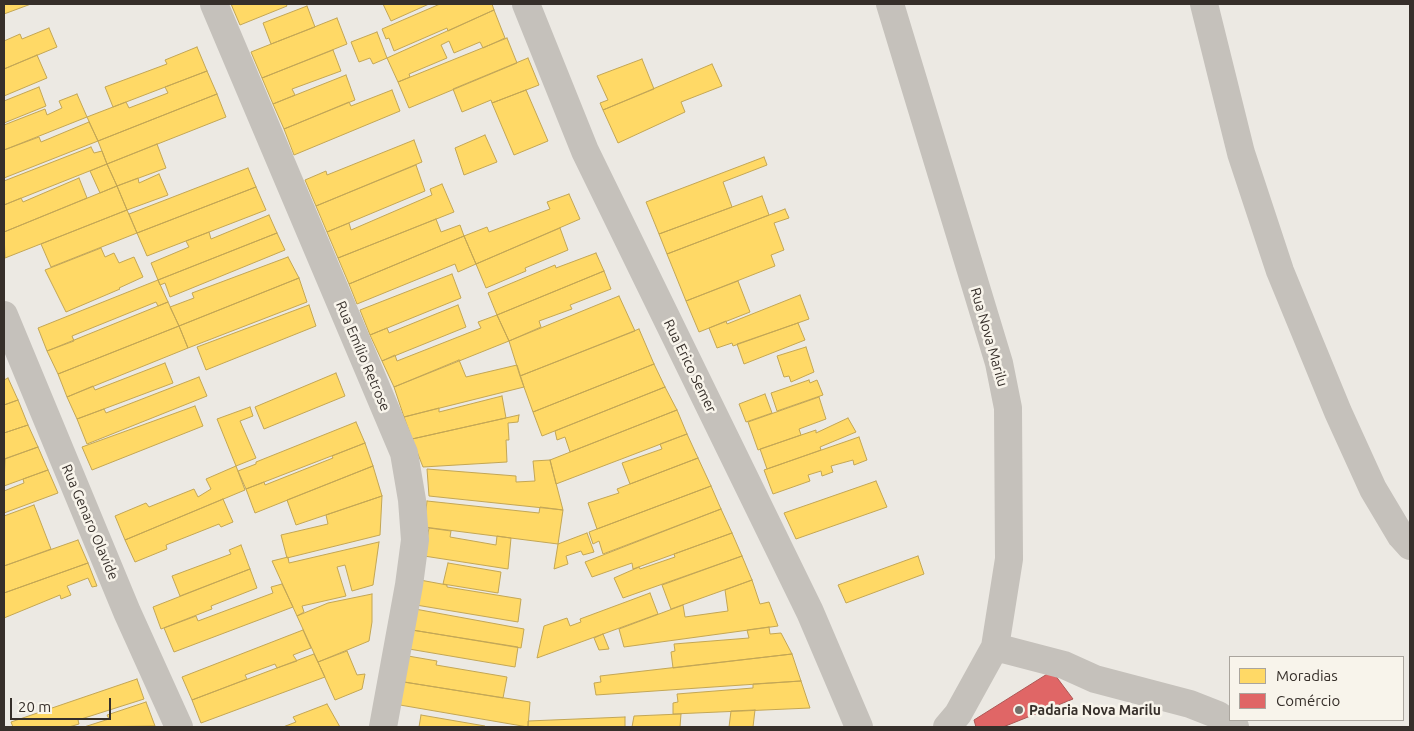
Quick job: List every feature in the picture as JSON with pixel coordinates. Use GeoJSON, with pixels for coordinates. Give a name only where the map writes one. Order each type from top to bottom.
{"type":"FeatureCollection","features":[{"type":"Feature","properties":{"kind":"street","name":"Rua Emílio Retrose"},"geometry":{"type":"LineString","coordinates":[[214,4],[404,453],[412,500],[415,540],[409,585],[383,727]]}},
{"type":"Feature","properties":{"kind":"street","name":"Rua Erico Semer"},"geometry":{"type":"LineString","coordinates":[[526,4],[585,151],[810,612],[859,727]]}},
{"type":"Feature","properties":{"kind":"street","name":"Rua Nova Marilu"},"geometry":{"type":"LineString","coordinates":[[890,4],[999,363],[1008,408],[1009,559],[995,647],[958,714],[947,727]]}},
{"type":"Feature","properties":{"kind":"street"},"geometry":{"type":"LineString","coordinates":[[1204,4],[1241,153],[1280,271],[1338,412],[1373,489],[1410,546]]}},
{"type":"Feature","properties":{"kind":"street","name":"Rua Genaro Olavide"},"geometry":{"type":"LineString","coordinates":[[4,315],[127,612],[179,727]]}},
{"type":"Feature","properties":{"kind":"street"},"geometry":{"type":"LineString","coordinates":[[995,647],[1064,665],[1095,679],[1190,704],[1218,715],[1235,727]]}},
{"type":"Feature","properties":{"kind":"building: Moradias"},"geometry":{"type":"Polygon","coordinates":[[[4,4],[31,4],[4,14],[4,4]]]}},
{"type":"Feature","properties":{"kind":"building: Moradias"},"geometry":{"type":"Polygon","coordinates":[[[231,4],[286,4],[287,6],[240,25],[231,4]]]}},
{"type":"Feature","properties":{"kind":"building: Moradias"},"geometry":{"type":"Polygon","coordinates":[[[383,4],[429,4],[391,21],[383,4]]]}},
{"type":"Feature","properties":{"kind":"building: Moradias"},"geometry":{"type":"Polygon","coordinates":[[[440,4],[492,4],[494,10],[448,31],[447,28],[394,51],[389,38],[386,39],[382,29],[440,4]]]}},
{"type":"Feature","properties":{"kind":"building: Moradias"},"geometry":{"type":"Polygon","coordinates":[[[307,6],[315,27],[271,44],[263,23],[307,6]]]}},
{"type":"Feature","properties":{"kind":"building: Moradias"},"geometry":{"type":"Polygon","coordinates":[[[494,10],[505,38],[483,48],[480,42],[454,53],[449,41],[441,45],[447,58],[409,74],[410,77],[398,82],[387,58],[494,10]]]}},
{"type":"Feature","properties":{"kind":"building: Moradias"},"geometry":{"type":"Polygon","coordinates":[[[337,18],[347,44],[262,78],[251,52],[337,18]]]}},
{"type":"Feature","properties":{"kind":"building: Moradias"},"geometry":{"type":"Polygon","coordinates":[[[49,28],[57,47],[4,69],[4,41],[20,34],[22,39],[49,28]]]}},
{"type":"Feature","properties":{"kind":"building: Moradias"},"geometry":{"type":"Polygon","coordinates":[[[377,32],[387,58],[373,64],[370,58],[359,62],[351,42],[377,32]]]}},
{"type":"Feature","properties":{"kind":"building: Moradias"},"geometry":{"type":"Polygon","coordinates":[[[507,38],[517,63],[409,108],[398,82],[507,38]]]}},
{"type":"Feature","properties":{"kind":"building: Moradias"},"geometry":{"type":"Polygon","coordinates":[[[197,47],[207,71],[113,107],[105,87],[167,64],[165,60],[197,47]]]}},
{"type":"Feature","properties":{"kind":"building: Moradias"},"geometry":{"type":"Polygon","coordinates":[[[333,50],[341,71],[292,89],[295,95],[273,104],[262,78],[333,50]]]}},
{"type":"Feature","properties":{"kind":"building: Moradias"},"geometry":{"type":"Polygon","coordinates":[[[37,55],[47,78],[4,96],[4,69],[37,55]]]}},
{"type":"Feature","properties":{"kind":"building: Moradias"},"geometry":{"type":"Polygon","coordinates":[[[528,58],[539,85],[492,103],[491,100],[462,112],[453,89],[528,58]]]}},
{"type":"Feature","properties":{"kind":"building: Moradias"},"geometry":{"type":"Polygon","coordinates":[[[642,59],[654,89],[603,110],[600,103],[608,100],[597,76],[642,59]]]}},
{"type":"Feature","properties":{"kind":"building: Moradias"},"geometry":{"type":"Polygon","coordinates":[[[712,64],[722,86],[681,102],[685,112],[618,143],[603,110],[712,64]]]}},
{"type":"Feature","properties":{"kind":"building: Moradias"},"geometry":{"type":"Polygon","coordinates":[[[207,71],[217,94],[98,141],[87,117],[126,102],[129,108],[168,93],[165,87],[207,71]]]}},
{"type":"Feature","properties":{"kind":"building: Moradias"},"geometry":{"type":"Polygon","coordinates":[[[346,75],[355,100],[284,129],[273,104],[346,75]]]}},
{"type":"Feature","properties":{"kind":"building: Moradias"},"geometry":{"type":"Polygon","coordinates":[[[39,87],[46,106],[4,123],[4,101],[39,87]]]}},
{"type":"Feature","properties":{"kind":"building: Moradias"},"geometry":{"type":"Polygon","coordinates":[[[392,90],[400,111],[294,155],[284,129],[349,102],[351,106],[392,90]]]}},
{"type":"Feature","properties":{"kind":"building: Moradias"},"geometry":{"type":"Polygon","coordinates":[[[526,90],[548,141],[514,155],[492,103],[526,90]]]}},
{"type":"Feature","properties":{"kind":"building: Moradias"},"geometry":{"type":"Polygon","coordinates":[[[77,94],[87,117],[4,150],[4,125],[45,109],[47,115],[62,108],[59,101],[77,94]]]}},
{"type":"Feature","properties":{"kind":"building: Moradias"},"geometry":{"type":"Polygon","coordinates":[[[217,94],[226,117],[107,164],[98,141],[217,94]]]}},
{"type":"Feature","properties":{"kind":"building: Moradias"},"geometry":{"type":"Polygon","coordinates":[[[89,122],[98,141],[4,178],[4,150],[39,137],[41,142],[89,122]]]}},
{"type":"Feature","properties":{"kind":"building: Moradias"},"geometry":{"type":"Polygon","coordinates":[[[485,135],[497,162],[464,175],[455,148],[485,135]]]}},
{"type":"Feature","properties":{"kind":"building: Moradias"},"geometry":{"type":"Polygon","coordinates":[[[414,140],[422,162],[316,206],[305,180],[326,171],[327,175],[414,140]]]}},
{"type":"Feature","properties":{"kind":"building: Moradias"},"geometry":{"type":"Polygon","coordinates":[[[157,144],[166,168],[117,186],[107,164],[157,144]]]}},
{"type":"Feature","properties":{"kind":"building: Moradias"},"geometry":{"type":"Polygon","coordinates":[[[91,147],[94,153],[102,151],[107,164],[4,205],[4,181],[91,147]]]}},
{"type":"Feature","properties":{"kind":"building: Moradias"},"geometry":{"type":"Polygon","coordinates":[[[764,157],[767,165],[723,182],[732,207],[659,234],[646,202],[764,157]]]}},
{"type":"Feature","properties":{"kind":"building: Moradias"},"geometry":{"type":"Polygon","coordinates":[[[107,164],[117,186],[100,193],[90,171],[107,164]]]}},
{"type":"Feature","properties":{"kind":"building: Moradias"},"geometry":{"type":"Polygon","coordinates":[[[416,165],[425,191],[327,232],[316,206],[416,165]]]}},
{"type":"Feature","properties":{"kind":"building: Moradias"},"geometry":{"type":"Polygon","coordinates":[[[248,168],[256,187],[137,233],[129,214],[248,168]]]}},
{"type":"Feature","properties":{"kind":"building: Moradias"},"geometry":{"type":"Polygon","coordinates":[[[159,174],[168,195],[127,210],[117,186],[138,178],[139,183],[159,174]]]}},
{"type":"Feature","properties":{"kind":"building: Moradias"},"geometry":{"type":"Polygon","coordinates":[[[79,178],[87,198],[4,232],[4,205],[21,198],[23,202],[79,178]]]}},
{"type":"Feature","properties":{"kind":"building: Moradias"},"geometry":{"type":"Polygon","coordinates":[[[442,184],[454,212],[338,258],[327,232],[349,223],[351,230],[432,195],[430,189],[442,184]]]}},
{"type":"Feature","properties":{"kind":"building: Moradias"},"geometry":{"type":"Polygon","coordinates":[[[117,186],[127,210],[5,258],[4,232],[117,186]]]}},
{"type":"Feature","properties":{"kind":"building: Moradias"},"geometry":{"type":"Polygon","coordinates":[[[256,187],[266,210],[147,256],[137,233],[256,187]]]}},
{"type":"Feature","properties":{"kind":"building: Moradias"},"geometry":{"type":"Polygon","coordinates":[[[569,194],[580,219],[476,264],[464,236],[487,227],[489,232],[550,209],[547,202],[569,194]]]}},
{"type":"Feature","properties":{"kind":"building: Moradias"},"geometry":{"type":"Polygon","coordinates":[[[762,196],[769,215],[667,254],[659,234],[762,196]]]}},
{"type":"Feature","properties":{"kind":"building: Moradias"},"geometry":{"type":"Polygon","coordinates":[[[785,209],[789,218],[774,223],[784,250],[771,255],[775,266],[686,301],[667,254],[785,209]]]}},
{"type":"Feature","properties":{"kind":"building: Moradias"},"geometry":{"type":"Polygon","coordinates":[[[127,210],[137,233],[51,267],[41,244],[127,210]]]}},
{"type":"Feature","properties":{"kind":"building: Moradias"},"geometry":{"type":"Polygon","coordinates":[[[269,215],[277,233],[158,280],[151,263],[189,247],[186,241],[209,232],[211,239],[269,215]]]}},
{"type":"Feature","properties":{"kind":"building: Moradias"},"geometry":{"type":"Polygon","coordinates":[[[436,219],[441,232],[460,225],[464,236],[349,284],[338,258],[436,219]]]}},
{"type":"Feature","properties":{"kind":"building: Moradias"},"geometry":{"type":"Polygon","coordinates":[[[560,228],[568,250],[525,268],[526,271],[486,288],[476,264],[560,228]]]}},
{"type":"Feature","properties":{"kind":"building: Moradias"},"geometry":{"type":"Polygon","coordinates":[[[277,233],[285,250],[170,297],[165,283],[160,285],[158,280],[277,233]]]}},
{"type":"Feature","properties":{"kind":"building: Moradias"},"geometry":{"type":"Polygon","coordinates":[[[464,236],[476,264],[458,272],[455,264],[357,304],[349,284],[464,236]]]}},
{"type":"Feature","properties":{"kind":"building: Moradias"},"geometry":{"type":"Polygon","coordinates":[[[101,248],[105,257],[114,253],[119,263],[134,257],[143,277],[66,312],[45,270],[101,248]]]}},
{"type":"Feature","properties":{"kind":"building: Moradias"},"geometry":{"type":"Polygon","coordinates":[[[596,253],[604,271],[497,315],[488,293],[555,265],[556,268],[596,253]]]}},
{"type":"Feature","properties":{"kind":"building: Moradias"},"geometry":{"type":"Polygon","coordinates":[[[288,257],[299,278],[179,326],[170,307],[194,298],[192,293],[288,257]]]}},
{"type":"Feature","properties":{"kind":"building: Moradias"},"geometry":{"type":"Polygon","coordinates":[[[604,271],[611,289],[570,305],[572,309],[539,321],[541,327],[509,341],[497,315],[604,271]]]}},
{"type":"Feature","properties":{"kind":"building: Moradias"},"geometry":{"type":"Polygon","coordinates":[[[452,274],[461,298],[370,335],[360,310],[452,274]]]}},
{"type":"Feature","properties":{"kind":"building: Moradias"},"geometry":{"type":"Polygon","coordinates":[[[299,278],[307,302],[188,348],[179,326],[299,278]]]}},
{"type":"Feature","properties":{"kind":"building: Moradias"},"geometry":{"type":"Polygon","coordinates":[[[158,280],[168,302],[158,306],[156,302],[72,336],[74,341],[47,351],[38,328],[158,280]]]}},
{"type":"Feature","properties":{"kind":"building: Moradias"},"geometry":{"type":"Polygon","coordinates":[[[738,281],[750,312],[699,332],[686,301],[738,281]]]}},
{"type":"Feature","properties":{"kind":"building: Moradias"},"geometry":{"type":"Polygon","coordinates":[[[800,295],[809,319],[733,346],[732,343],[717,348],[709,328],[726,321],[727,324],[800,295]]]}},
{"type":"Feature","properties":{"kind":"building: Moradias"},"geometry":{"type":"Polygon","coordinates":[[[619,296],[635,331],[520,376],[509,341],[619,296]]]}},
{"type":"Feature","properties":{"kind":"building: Moradias"},"geometry":{"type":"Polygon","coordinates":[[[168,302],[179,326],[58,374],[47,351],[168,302]]]}},
{"type":"Feature","properties":{"kind":"building: Moradias"},"geometry":{"type":"Polygon","coordinates":[[[309,305],[316,326],[206,370],[197,347],[309,305]]]}},
{"type":"Feature","properties":{"kind":"building: Moradias"},"geometry":{"type":"Polygon","coordinates":[[[458,305],[466,327],[382,361],[370,335],[387,328],[389,333],[458,305]]]}},
{"type":"Feature","properties":{"kind":"building: Moradias"},"geometry":{"type":"Polygon","coordinates":[[[497,315],[509,341],[394,387],[382,361],[395,355],[397,361],[481,328],[478,322],[497,315]]]}},
{"type":"Feature","properties":{"kind":"building: Moradias"},"geometry":{"type":"Polygon","coordinates":[[[798,323],[805,340],[744,364],[737,344],[798,323]]]}},
{"type":"Feature","properties":{"kind":"building: Moradias"},"geometry":{"type":"Polygon","coordinates":[[[179,326],[188,348],[67,397],[58,374],[179,326]]]}},
{"type":"Feature","properties":{"kind":"building: Moradias"},"geometry":{"type":"Polygon","coordinates":[[[639,329],[654,364],[533,412],[520,376],[639,329]]]}},
{"type":"Feature","properties":{"kind":"building: Moradias"},"geometry":{"type":"Polygon","coordinates":[[[806,347],[814,372],[791,382],[789,376],[784,377],[777,356],[806,347]]]}},
{"type":"Feature","properties":{"kind":"building: Moradias"},"geometry":{"type":"Polygon","coordinates":[[[459,360],[466,377],[517,365],[524,387],[404,417],[394,387],[459,360]]]}},
{"type":"Feature","properties":{"kind":"building: Moradias"},"geometry":{"type":"Polygon","coordinates":[[[165,363],[173,383],[77,419],[67,397],[93,386],[95,390],[165,363]]]}},
{"type":"Feature","properties":{"kind":"building: Moradias"},"geometry":{"type":"Polygon","coordinates":[[[654,364],[665,387],[542,436],[533,412],[654,364]]]}},
{"type":"Feature","properties":{"kind":"building: Moradias"},"geometry":{"type":"Polygon","coordinates":[[[336,373],[345,396],[264,429],[255,407],[336,373]]]}},
{"type":"Feature","properties":{"kind":"building: Moradias"},"geometry":{"type":"Polygon","coordinates":[[[199,377],[207,396],[87,444],[77,419],[104,409],[106,413],[199,377]]]}},
{"type":"Feature","properties":{"kind":"building: Moradias"},"geometry":{"type":"Polygon","coordinates":[[[8,378],[18,400],[4,405],[4,380],[8,378]]]}},
{"type":"Feature","properties":{"kind":"building: Moradias"},"geometry":{"type":"Polygon","coordinates":[[[809,380],[810,383],[817,380],[823,395],[777,411],[771,393],[809,380]]]}},
{"type":"Feature","properties":{"kind":"building: Moradias"},"geometry":{"type":"Polygon","coordinates":[[[665,387],[677,410],[570,452],[565,437],[557,440],[555,431],[665,387]]]}},
{"type":"Feature","properties":{"kind":"building: Moradias"},"geometry":{"type":"Polygon","coordinates":[[[765,394],[772,413],[746,422],[739,404],[765,394]]]}},
{"type":"Feature","properties":{"kind":"building: Moradias"},"geometry":{"type":"Polygon","coordinates":[[[502,396],[506,418],[412,439],[404,417],[439,408],[439,412],[502,396]]]}},
{"type":"Feature","properties":{"kind":"building: Moradias"},"geometry":{"type":"Polygon","coordinates":[[[819,397],[826,419],[799,429],[801,435],[758,450],[748,422],[819,397]]]}},
{"type":"Feature","properties":{"kind":"building: Moradias"},"geometry":{"type":"Polygon","coordinates":[[[18,400],[28,425],[4,433],[4,405],[18,400]]]}},
{"type":"Feature","properties":{"kind":"building: Moradias"},"geometry":{"type":"Polygon","coordinates":[[[195,406],[203,426],[92,470],[82,447],[195,406]]]}},
{"type":"Feature","properties":{"kind":"building: Moradias"},"geometry":{"type":"Polygon","coordinates":[[[250,407],[253,416],[240,421],[256,458],[236,466],[217,419],[250,407]]]}},
{"type":"Feature","properties":{"kind":"building: Moradias"},"geometry":{"type":"Polygon","coordinates":[[[677,410],[687,434],[556,484],[550,460],[677,410]]]}},
{"type":"Feature","properties":{"kind":"building: Moradias"},"geometry":{"type":"Polygon","coordinates":[[[519,415],[518,422],[508,423],[509,440],[506,440],[507,462],[423,467],[412,439],[519,415]]]}},
{"type":"Feature","properties":{"kind":"building: Moradias"},"geometry":{"type":"Polygon","coordinates":[[[848,418],[856,432],[820,447],[821,450],[767,469],[760,449],[816,430],[816,433],[848,418]]]}},
{"type":"Feature","properties":{"kind":"building: Moradias"},"geometry":{"type":"Polygon","coordinates":[[[356,422],[365,443],[246,489],[238,471],[356,422]]]}},
{"type":"Feature","properties":{"kind":"building: Moradias"},"geometry":{"type":"Polygon","coordinates":[[[28,425],[38,447],[4,459],[4,433],[28,425]]]}},
{"type":"Feature","properties":{"kind":"building: Moradias"},"geometry":{"type":"Polygon","coordinates":[[[687,434],[698,458],[630,484],[622,463],[662,449],[660,444],[687,434]]]}},
{"type":"Feature","properties":{"kind":"building: Moradias"},"geometry":{"type":"Polygon","coordinates":[[[859,437],[867,460],[854,465],[853,460],[831,466],[833,472],[822,476],[821,471],[808,475],[810,481],[773,494],[764,470],[859,437]]]}},
{"type":"Feature","properties":{"kind":"building: Moradias"},"geometry":{"type":"Polygon","coordinates":[[[365,443],[373,466],[255,513],[246,489],[264,482],[265,485],[365,443]]]}},
{"type":"Feature","properties":{"kind":"building: Moradias"},"geometry":{"type":"Polygon","coordinates":[[[38,447],[48,470],[4,486],[5,459],[38,447]]]}},
{"type":"Feature","properties":{"kind":"building: Moradias"},"geometry":{"type":"Polygon","coordinates":[[[698,458],[711,486],[597,529],[588,503],[619,493],[617,489],[698,458]]]}},
{"type":"Feature","properties":{"kind":"building: Moradias"},"geometry":{"type":"Polygon","coordinates":[[[550,460],[563,510],[429,496],[427,469],[516,476],[516,482],[535,481],[533,461],[550,460]]]}},
{"type":"Feature","properties":{"kind":"building: Moradias"},"geometry":{"type":"Polygon","coordinates":[[[236,466],[245,490],[125,540],[115,516],[146,503],[149,507],[194,489],[198,497],[211,489],[206,479],[236,466]]]}},
{"type":"Feature","properties":{"kind":"building: Moradias"},"geometry":{"type":"Polygon","coordinates":[[[373,466],[382,496],[296,525],[287,500],[373,466]]]}},
{"type":"Feature","properties":{"kind":"building: Moradias"},"geometry":{"type":"Polygon","coordinates":[[[48,470],[58,493],[4,513],[4,491],[24,483],[23,479],[48,470]]]}},
{"type":"Feature","properties":{"kind":"building: Moradias"},"geometry":{"type":"Polygon","coordinates":[[[876,481],[887,507],[796,539],[784,513],[876,481]]]}},
{"type":"Feature","properties":{"kind":"building: Moradias"},"geometry":{"type":"Polygon","coordinates":[[[711,486],[721,509],[603,554],[599,541],[593,544],[589,532],[711,486]]]}},
{"type":"Feature","properties":{"kind":"building: Moradias"},"geometry":{"type":"Polygon","coordinates":[[[382,496],[380,535],[287,558],[281,535],[328,524],[326,515],[382,496]]]}},
{"type":"Feature","properties":{"kind":"building: Moradias"},"geometry":{"type":"Polygon","coordinates":[[[223,499],[233,522],[221,527],[219,524],[166,545],[167,549],[135,562],[125,540],[223,499]]]}},
{"type":"Feature","properties":{"kind":"building: Moradias"},"geometry":{"type":"Polygon","coordinates":[[[427,501],[539,513],[540,507],[563,510],[558,544],[424,527],[427,501]]]}},
{"type":"Feature","properties":{"kind":"building: Moradias"},"geometry":{"type":"Polygon","coordinates":[[[34,505],[51,549],[4,566],[4,516],[34,505]]]}},
{"type":"Feature","properties":{"kind":"building: Moradias"},"geometry":{"type":"Polygon","coordinates":[[[721,509],[732,533],[633,569],[632,563],[592,577],[585,562],[721,509]]]}},
{"type":"Feature","properties":{"kind":"building: Moradias"},"geometry":{"type":"Polygon","coordinates":[[[429,528],[451,531],[450,537],[496,545],[497,536],[511,538],[508,569],[424,556],[429,528]]]}},
{"type":"Feature","properties":{"kind":"building: Moradias"},"geometry":{"type":"Polygon","coordinates":[[[587,533],[594,552],[583,555],[581,551],[566,556],[568,564],[554,569],[558,544],[587,533]]]}},
{"type":"Feature","properties":{"kind":"building: Moradias"},"geometry":{"type":"Polygon","coordinates":[[[732,533],[742,556],[623,598],[614,578],[639,567],[640,569],[675,557],[674,554],[732,533]]]}},
{"type":"Feature","properties":{"kind":"building: Moradias"},"geometry":{"type":"Polygon","coordinates":[[[78,540],[88,563],[4,593],[4,566],[78,540]]]}},
{"type":"Feature","properties":{"kind":"building: Moradias"},"geometry":{"type":"Polygon","coordinates":[[[379,542],[373,585],[352,591],[345,565],[337,567],[346,596],[302,606],[304,612],[297,616],[272,561],[288,557],[289,563],[379,542]]]}},
{"type":"Feature","properties":{"kind":"building: Moradias"},"geometry":{"type":"Polygon","coordinates":[[[241,545],[250,569],[180,596],[172,576],[231,554],[229,550],[241,545]]]}},
{"type":"Feature","properties":{"kind":"building: Moradias"},"geometry":{"type":"Polygon","coordinates":[[[742,556],[752,580],[671,609],[662,585],[742,556]]]}},
{"type":"Feature","properties":{"kind":"building: Moradias"},"geometry":{"type":"Polygon","coordinates":[[[918,556],[924,574],[846,603],[838,585],[918,556]]]}},
{"type":"Feature","properties":{"kind":"building: Moradias"},"geometry":{"type":"Polygon","coordinates":[[[88,563],[97,586],[92,587],[88,578],[67,586],[71,595],[61,599],[60,595],[4,618],[4,593],[88,563]]]}},
{"type":"Feature","properties":{"kind":"building: Moradias"},"geometry":{"type":"Polygon","coordinates":[[[448,563],[501,572],[498,593],[443,584],[448,563]]]}},
{"type":"Feature","properties":{"kind":"building: Moradias"},"geometry":{"type":"Polygon","coordinates":[[[250,569],[257,588],[211,606],[212,609],[161,629],[153,607],[250,569]]]}},
{"type":"Feature","properties":{"kind":"building: Moradias"},"geometry":{"type":"Polygon","coordinates":[[[420,580],[447,585],[447,587],[521,599],[518,622],[416,605],[420,580]]]}},
{"type":"Feature","properties":{"kind":"building: Moradias"},"geometry":{"type":"Polygon","coordinates":[[[752,580],[760,604],[769,602],[778,626],[624,647],[619,629],[683,605],[685,617],[728,611],[725,590],[752,580]]]}},
{"type":"Feature","properties":{"kind":"building: Moradias"},"geometry":{"type":"Polygon","coordinates":[[[282,584],[293,607],[174,652],[164,628],[196,616],[198,621],[273,593],[271,587],[282,584]]]}},
{"type":"Feature","properties":{"kind":"building: Moradias"},"geometry":{"type":"Polygon","coordinates":[[[650,593],[658,614],[537,658],[544,626],[567,618],[570,626],[581,622],[580,619],[650,593]]]}},
{"type":"Feature","properties":{"kind":"building: Moradias"},"geometry":{"type":"Polygon","coordinates":[[[372,594],[372,622],[369,641],[318,662],[297,616],[328,603],[372,594]]]}},
{"type":"Feature","properties":{"kind":"building: Moradias"},"geometry":{"type":"Polygon","coordinates":[[[415,609],[524,629],[521,648],[412,630],[415,609]]]}},
{"type":"Feature","properties":{"kind":"building: Moradias"},"geometry":{"type":"Polygon","coordinates":[[[769,627],[770,634],[781,633],[792,654],[673,668],[671,652],[675,651],[674,644],[749,638],[747,630],[769,627]]]}},
{"type":"Feature","properties":{"kind":"building: Moradias"},"geometry":{"type":"Polygon","coordinates":[[[303,630],[311,648],[293,655],[297,661],[277,668],[275,664],[245,675],[247,679],[192,700],[182,677],[303,630]]]}},
{"type":"Feature","properties":{"kind":"building: Moradias"},"geometry":{"type":"Polygon","coordinates":[[[412,630],[518,647],[515,667],[409,649],[412,630]]]}},
{"type":"Feature","properties":{"kind":"building: Moradias"},"geometry":{"type":"Polygon","coordinates":[[[603,634],[609,649],[599,650],[594,638],[603,634]]]}},
{"type":"Feature","properties":{"kind":"building: Moradias"},"geometry":{"type":"Polygon","coordinates":[[[347,651],[357,675],[365,674],[362,689],[335,700],[318,662],[347,651]]]}},
{"type":"Feature","properties":{"kind":"building: Moradias"},"geometry":{"type":"Polygon","coordinates":[[[314,654],[325,677],[201,723],[192,700],[314,654]]]}},
{"type":"Feature","properties":{"kind":"building: Moradias"},"geometry":{"type":"Polygon","coordinates":[[[792,654],[801,681],[596,695],[594,683],[601,682],[600,676],[792,654]]]}},
{"type":"Feature","properties":{"kind":"building: Moradias"},"geometry":{"type":"Polygon","coordinates":[[[408,656],[437,661],[436,665],[507,677],[503,698],[404,682],[408,656]]]}},
{"type":"Feature","properties":{"kind":"building: Moradias"},"geometry":{"type":"Polygon","coordinates":[[[137,679],[144,699],[78,720],[79,724],[69,727],[13,727],[11,722],[137,679]]]}},
{"type":"Feature","properties":{"kind":"building: Moradias"},"geometry":{"type":"Polygon","coordinates":[[[801,681],[810,708],[673,714],[673,703],[678,702],[677,694],[753,688],[753,684],[801,681]]]}},
{"type":"Feature","properties":{"kind":"building: Moradias"},"geometry":{"type":"Polygon","coordinates":[[[404,682],[530,702],[528,727],[400,705],[404,682]]]}},
{"type":"Feature","properties":{"kind":"building: Moradias"},"geometry":{"type":"Polygon","coordinates":[[[146,702],[155,726],[84,727],[109,719],[107,715],[146,702]]]}},
{"type":"Feature","properties":{"kind":"building: Moradias"},"geometry":{"type":"Polygon","coordinates":[[[327,704],[340,727],[283,727],[296,722],[293,717],[327,704]]]}},
{"type":"Feature","properties":{"kind":"building: Moradias"},"geometry":{"type":"Polygon","coordinates":[[[755,710],[753,727],[729,727],[731,711],[755,710]]]}},
{"type":"Feature","properties":{"kind":"building: Moradias"},"geometry":{"type":"Polygon","coordinates":[[[681,714],[680,727],[632,727],[634,716],[681,714]]]}},
{"type":"Feature","properties":{"kind":"building: Moradias"},"geometry":{"type":"Polygon","coordinates":[[[421,715],[485,726],[485,727],[419,727],[421,715]]]}},
{"type":"Feature","properties":{"kind":"building: Moradias"},"geometry":{"type":"Polygon","coordinates":[[[625,717],[625,727],[528,727],[528,721],[625,717]]]}},
{"type":"Feature","properties":{"kind":"building: Comércio","name":"Padaria Nova Marilu"},"geometry":{"type":"Polygon","coordinates":[[[1052,671],[1073,699],[1003,727],[976,727],[974,720],[1052,671]]]}},
{"type":"Feature","properties":{"kind":"place","name":"Padaria Nova Marilu"},"geometry":{"type":"Point","coordinates":[1019,710]}}]}
